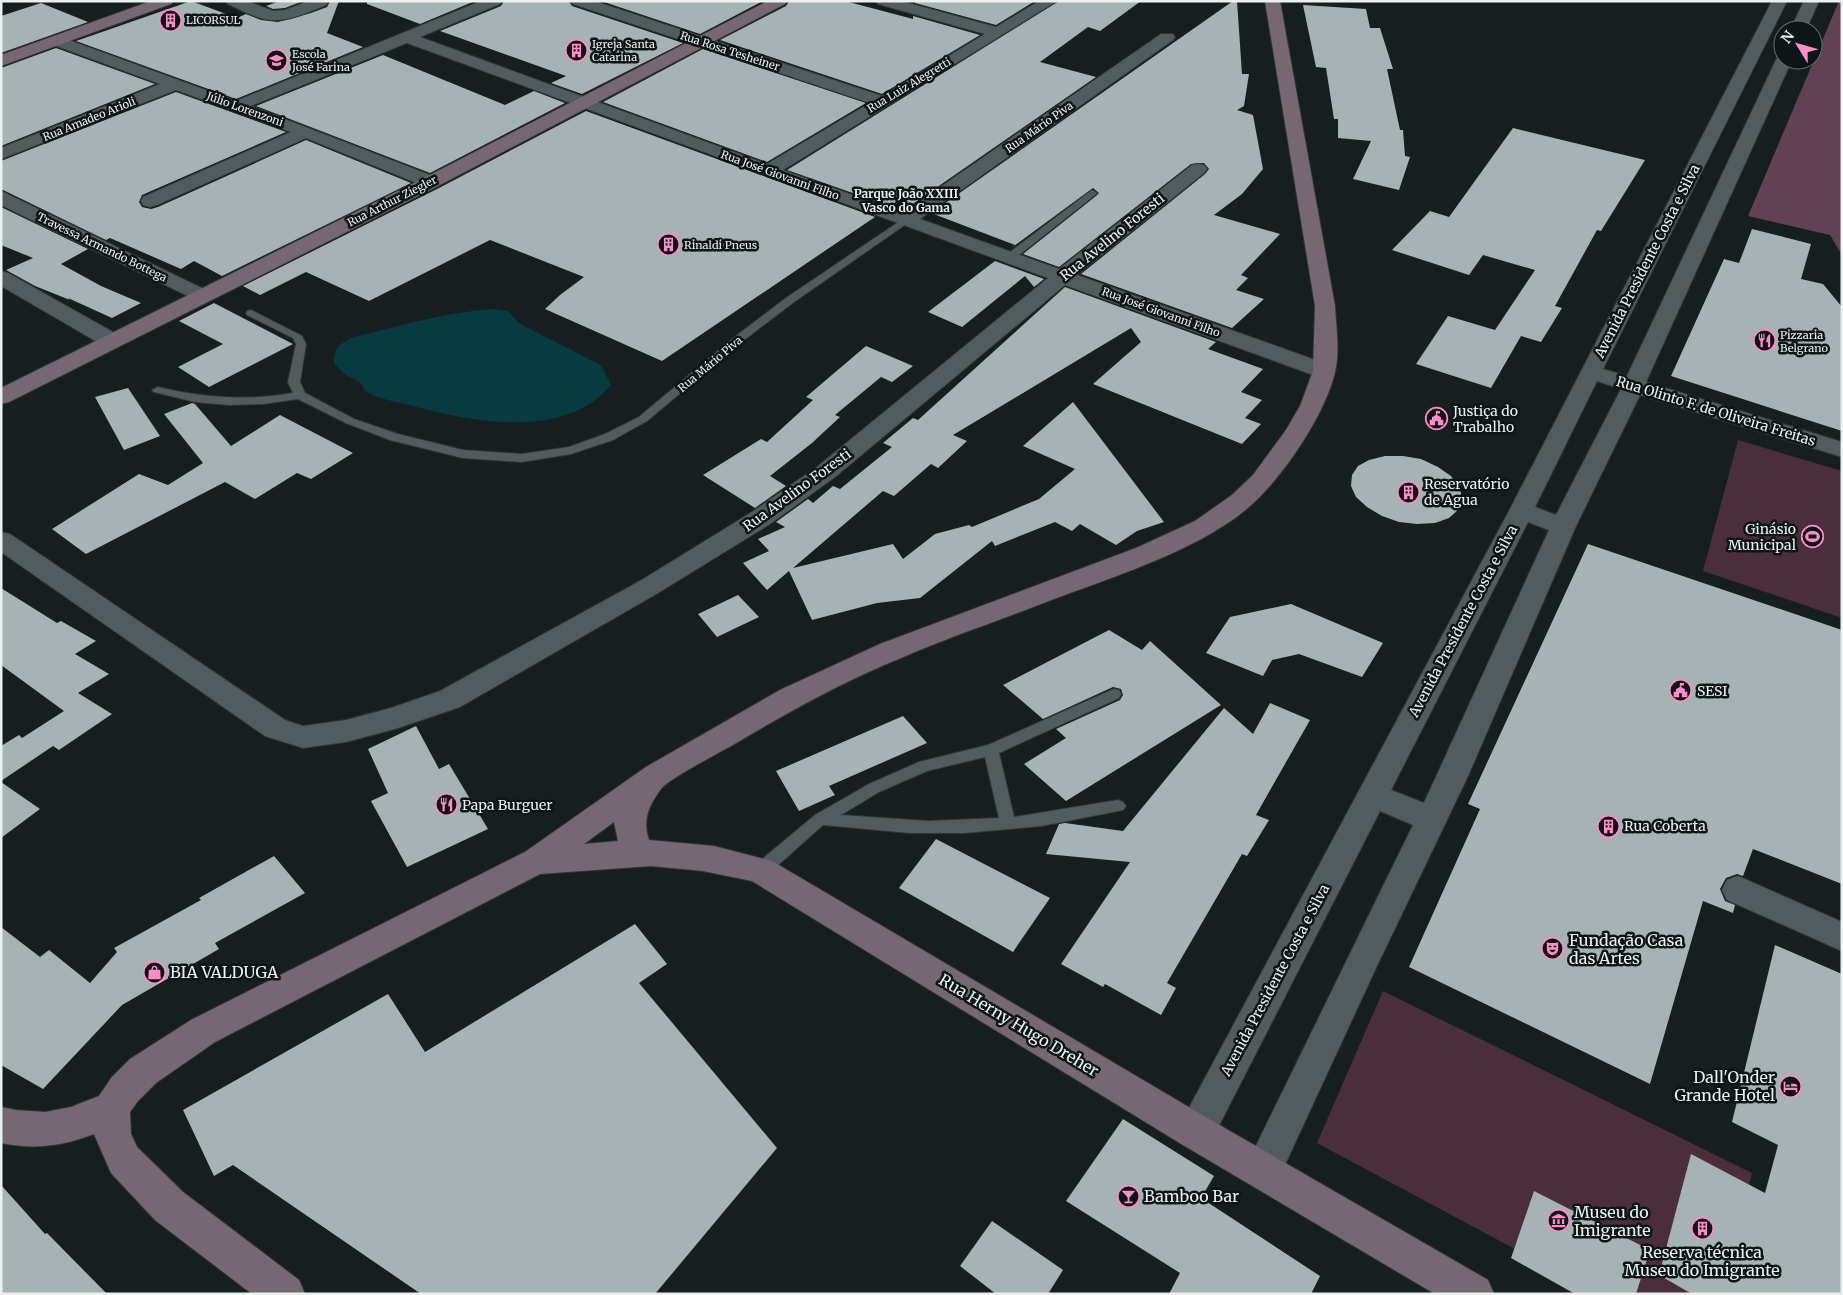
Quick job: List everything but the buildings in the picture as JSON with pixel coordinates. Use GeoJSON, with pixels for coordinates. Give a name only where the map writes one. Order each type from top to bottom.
{"type":"FeatureCollection","features":[{"type":"Feature","properties":{"kind":"main road"},"geometry":{"type":"LineString","coordinates":[[1,61],[166,1]]}},
{"type":"Feature","properties":{"kind":"main road","name":"Rua Arthur Ziegler"},"geometry":{"type":"LineString","coordinates":[[1,397],[430,182],[780,1]]}},
{"type":"Feature","properties":{"kind":"main road"},"geometry":{"type":"LineString","coordinates":[[1,1125],[23,1130],[53,1130],[92,1118],[112,1108],[124,1090],[143,1072],[204,1031],[536,861],[657,775],[790,698],[890,651],[1145,554],[1204,528],[1241,501],[1262,480],[1298,432],[1311,406],[1324,371],[1325,306],[1272,1]]}},
{"type":"Feature","properties":{"kind":"main road"},"geometry":{"type":"LineString","coordinates":[[638,854],[629,832],[628,822],[632,808],[657,775]]}},
{"type":"Feature","properties":{"kind":"main road","name":"Rua Herny Hugo Dreher"},"geometry":{"type":"LineString","coordinates":[[536,861],[638,854],[666,854],[728,860],[761,870],[1196,1132],[1474,1294]]}},
{"type":"Feature","properties":{"kind":"main road"},"geometry":{"type":"LineString","coordinates":[[112,1108],[113,1135],[124,1160],[169,1206],[285,1294]]}},
{"type":"Feature","properties":{"kind":"street"},"geometry":{"type":"LineString","coordinates":[[233,1],[267,15],[288,13],[321,2]]}},
{"type":"Feature","properties":{"kind":"street"},"geometry":{"type":"LineString","coordinates":[[237,106],[494,1]]}},
{"type":"Feature","properties":{"kind":"street","name":"Rua Rosa Tesheiner"},"geometry":{"type":"LineString","coordinates":[[578,1],[881,101]]}},
{"type":"Feature","properties":{"kind":"street"},"geometry":{"type":"LineString","coordinates":[[883,1],[997,32]]}},
{"type":"Feature","properties":{"kind":"street","name":"Rua Luiz Alegretti"},"geometry":{"type":"LineString","coordinates":[[768,171],[881,101],[1050,1]]}},
{"type":"Feature","properties":{"kind":"street","name":"Avenida Presidente Costa e Silva"},"geometry":{"type":"LineString","coordinates":[[1196,1132],[1521,511],[1780,1]]}},
{"type":"Feature","properties":{"kind":"street"},"geometry":{"type":"LineString","coordinates":[[1803,20],[1812,1]]}},
{"type":"Feature","properties":{"kind":"street","name":"Rua José Giovanni Filho"},"geometry":{"type":"LineString","coordinates":[[406,37],[768,171],[1324,371]]}},
{"type":"Feature","properties":{"kind":"street","name":"Rua Mário Piva"},"geometry":{"type":"LineString","coordinates":[[906,220],[1167,37]]}},
{"type":"Feature","properties":{"kind":"street","name":"Júlio Lorenzoni"},"geometry":{"type":"LineString","coordinates":[[57,41],[306,132],[430,182]]}},
{"type":"Feature","properties":{"kind":"street"},"geometry":{"type":"LineString","coordinates":[[1263,1171],[1361,963],[1453,776],[1563,526],[1634,385],[1779,70]]}},
{"type":"Feature","properties":{"kind":"street","name":"Rua Amadeo Arioli"},"geometry":{"type":"LineString","coordinates":[[1,154],[176,84]]}},
{"type":"Feature","properties":{"kind":"street"},"geometry":{"type":"LineString","coordinates":[[150,201],[306,132]]}},
{"type":"Feature","properties":{"kind":"street","name":"Rua Avelino Foresti"},"geometry":{"type":"LineString","coordinates":[[1,540],[275,728],[303,737],[346,731],[395,718],[450,698],[649,587],[761,518],[826,472],[1063,276],[1198,169]]}},
{"type":"Feature","properties":{"kind":"street"},"geometry":{"type":"LineString","coordinates":[[1686,185],[1722,194]]}},
{"type":"Feature","properties":{"kind":"street","name":"Travessa Armando Bottega"},"geometry":{"type":"LineString","coordinates":[[1,196],[42,218],[203,296]]}},
{"type":"Feature","properties":{"kind":"street"},"geometry":{"type":"LineString","coordinates":[[1,277],[112,341]]}},
{"type":"Feature","properties":{"kind":"street","name":"Rua Olinto F. de Oliveira Freitas"},"geometry":{"type":"LineString","coordinates":[[1590,372],[1842,450]]}},
{"type":"Feature","properties":{"kind":"street"},"geometry":{"type":"LineString","coordinates":[[1521,511],[1563,526]]}},
{"type":"Feature","properties":{"kind":"street"},"geometry":{"type":"LineString","coordinates":[[1372,795],[1432,820]]}},
{"type":"Feature","properties":{"kind":"street"},"geometry":{"type":"LineString","coordinates":[[1738,890],[1842,937]]}},
{"type":"Feature","properties":{"kind":"lane"},"geometry":{"type":"LineString","coordinates":[[1010,257],[1092,193]]}},
{"type":"Feature","properties":{"kind":"lane","name":"Rua Mário Piva"},"geometry":{"type":"LineString","coordinates":[[300,395],[350,421],[394,437],[463,454],[522,458],[571,450],[609,437],[643,419],[736,341],[790,300],[906,220]]}},
{"type":"Feature","properties":{"kind":"lane"},"geometry":{"type":"LineString","coordinates":[[158,390],[181,396],[225,402],[263,402],[300,395],[294,382],[300,344],[297,336],[251,314]]}},
{"type":"Feature","properties":{"kind":"lane"},"geometry":{"type":"LineString","coordinates":[[761,870],[820,819],[874,788],[924,766],[991,750],[1114,694]]}},
{"type":"Feature","properties":{"kind":"lane"},"geometry":{"type":"LineString","coordinates":[[991,750],[1008,823]]}},
{"type":"Feature","properties":{"kind":"lane"},"geometry":{"type":"LineString","coordinates":[[820,819],[925,827],[963,827],[1076,815],[1118,806]]}},
{"type":"Feature","properties":{"kind":"shaded area"},"geometry":{"type":"Polygon","coordinates":[[[1839,1],[1842,1],[1842,255],[1830,235],[1748,216],[1810,70],[1823,70],[1823,39],[1839,1]]]}},
{"type":"Feature","properties":{"kind":"shaded area"},"geometry":{"type":"Polygon","coordinates":[[[1738,440],[1842,471],[1842,618],[1703,571],[1738,440]]]}},
{"type":"Feature","properties":{"kind":"shaded area"},"geometry":{"type":"Polygon","coordinates":[[[1383,991],[1752,1173],[1722,1294],[1599,1294],[1317,1143],[1383,991]]]}},
{"type":"Feature","properties":{"kind":"water"},"geometry":{"type":"Polygon","coordinates":[[[493,309],[508,311],[520,324],[601,365],[611,385],[591,403],[568,414],[543,420],[487,421],[433,411],[374,395],[365,391],[358,381],[345,374],[334,364],[338,348],[350,338],[457,313],[493,309]]]}},
{"type":"Feature","properties":{"kind":"place","name":"LICORSUL"},"geometry":{"type":"Point","coordinates":[170,20]}},
{"type":"Feature","properties":{"kind":"place","name":"Igreja Santa Catarina"},"geometry":{"type":"Point","coordinates":[576,50]}},
{"type":"Feature","properties":{"kind":"place","name":"Escola José Farina"},"geometry":{"type":"Point","coordinates":[276,60]}},
{"type":"Feature","properties":{"kind":"place","name":"Rinaldi Pneus"},"geometry":{"type":"Point","coordinates":[668,245]}},
{"type":"Feature","properties":{"kind":"place","name":"Pizzaria Belgrano"},"geometry":{"type":"Point","coordinates":[1764,341]}},
{"type":"Feature","properties":{"kind":"place","name":"Justiça do Trabalho"},"geometry":{"type":"Point","coordinates":[1437,419]}},
{"type":"Feature","properties":{"kind":"place","name":"Reservatório de Agua"},"geometry":{"type":"Point","coordinates":[1408,492]}},
{"type":"Feature","properties":{"kind":"place","name":"Ginásio Municipal"},"geometry":{"type":"Point","coordinates":[1812,537]}},
{"type":"Feature","properties":{"kind":"place","name":"SESI"},"geometry":{"type":"Point","coordinates":[1681,691]}},
{"type":"Feature","properties":{"kind":"place","name":"Papa Burguer"},"geometry":{"type":"Point","coordinates":[446,805]}},
{"type":"Feature","properties":{"kind":"place","name":"Rua Coberta"},"geometry":{"type":"Point","coordinates":[1608,826]}},
{"type":"Feature","properties":{"kind":"place","name":"Fundação Casa das Artes"},"geometry":{"type":"Point","coordinates":[1553,949]}},
{"type":"Feature","properties":{"kind":"place","name":"BIA VALDUGA"},"geometry":{"type":"Point","coordinates":[154,972]}},
{"type":"Feature","properties":{"kind":"place","name":"Dall'Onder Grande Hotel"},"geometry":{"type":"Point","coordinates":[1791,1086]}},
{"type":"Feature","properties":{"kind":"place","name":"Bamboo Bar"},"geometry":{"type":"Point","coordinates":[1128,1196]}},
{"type":"Feature","properties":{"kind":"place","name":"Museu do Imigrante"},"geometry":{"type":"Point","coordinates":[1558,1221]}},
{"type":"Feature","properties":{"kind":"place","name":"Reserva técnica Museu do Imigrante"},"geometry":{"type":"Point","coordinates":[1702,1228]}},
{"type":"Feature","properties":{"kind":"district","name":"Parque João XXIII Vasco do Gama"},"geometry":{"type":"Point","coordinates":[906,200]}}]}
